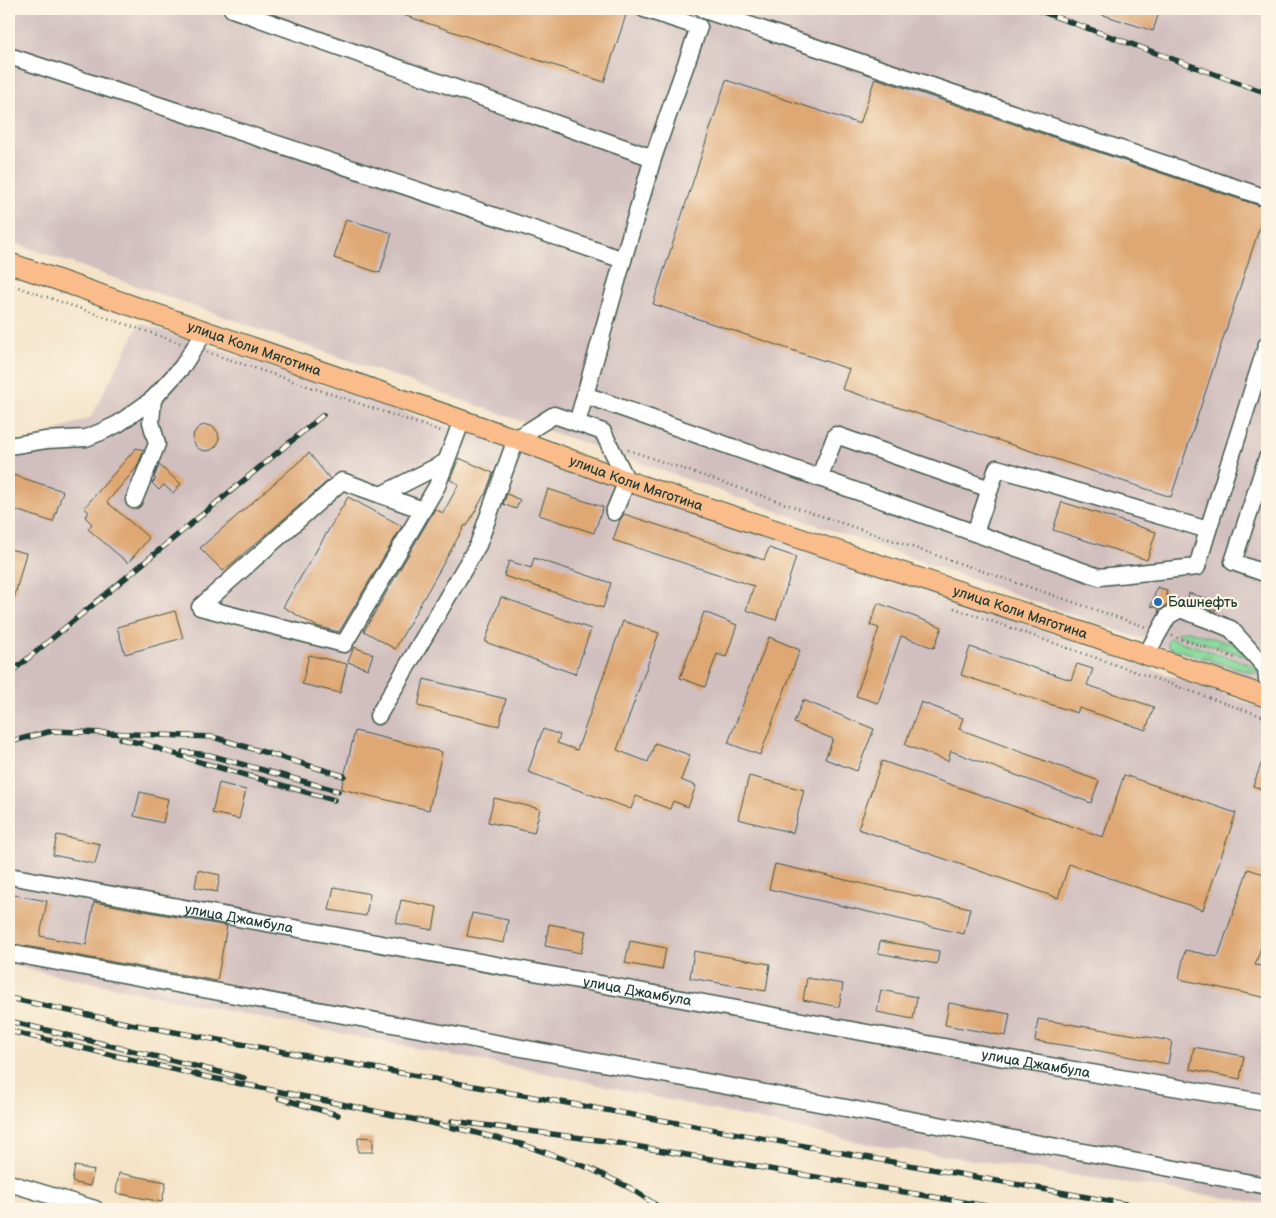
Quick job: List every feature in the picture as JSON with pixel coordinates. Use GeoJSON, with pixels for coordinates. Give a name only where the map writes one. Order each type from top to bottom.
{"type":"FeatureCollection","features":[{"type":"Feature","properties":{"kind":"main road","name":"улица Коли Мяготина"},"geometry":{"type":"LineString","coordinates":[[9,264],[516,438],[627,480],[1078,631],[1267,697]]}},
{"type":"Feature","properties":{"kind":"street"},"geometry":{"type":"LineString","coordinates":[[232,9],[653,158]]}},
{"type":"Feature","properties":{"kind":"street"},"geometry":{"type":"LineString","coordinates":[[644,9],[699,27]]}},
{"type":"Feature","properties":{"kind":"street"},"geometry":{"type":"LineString","coordinates":[[577,423],[653,158],[704,10],[1267,198]]}},
{"type":"Feature","properties":{"kind":"street"},"geometry":{"type":"LineString","coordinates":[[9,56],[430,194],[623,260]]}},
{"type":"Feature","properties":{"kind":"street"},"geometry":{"type":"LineString","coordinates":[[9,446],[46,440],[86,438],[118,424],[154,399],[182,367],[204,332]]}},
{"type":"Feature","properties":{"kind":"street"},"geometry":{"type":"LineString","coordinates":[[585,395],[1099,577],[1197,567],[1267,344]]}},
{"type":"Feature","properties":{"kind":"street"},"geometry":{"type":"LineString","coordinates":[[134,500],[157,444],[151,422],[154,399]]}},
{"type":"Feature","properties":{"kind":"street"},"geometry":{"type":"LineString","coordinates":[[378,716],[478,546],[516,438],[554,415],[603,432],[627,480],[614,512]]}},
{"type":"Feature","properties":{"kind":"street"},"geometry":{"type":"LineString","coordinates":[[422,510],[342,481],[200,606],[344,644],[437,486],[462,420]]}},
{"type":"Feature","properties":{"kind":"street"},"geometry":{"type":"LineString","coordinates":[[819,478],[836,435],[990,489]]}},
{"type":"Feature","properties":{"kind":"street"},"geometry":{"type":"LineString","coordinates":[[1267,458],[1233,562],[1267,574]]}},
{"type":"Feature","properties":{"kind":"street"},"geometry":{"type":"LineString","coordinates":[[381,495],[446,462]]}},
{"type":"Feature","properties":{"kind":"street"},"geometry":{"type":"LineString","coordinates":[[975,533],[997,468],[1208,530]]}},
{"type":"Feature","properties":{"kind":"street"},"geometry":{"type":"LineString","coordinates":[[1146,655],[1168,616],[1180,609],[1232,630],[1266,668],[1267,679]]}},
{"type":"Feature","properties":{"kind":"street","name":"улица Джамбула"},"geometry":{"type":"LineString","coordinates":[[9,876],[994,1057],[1267,1103]]}},
{"type":"Feature","properties":{"kind":"street"},"geometry":{"type":"LineString","coordinates":[[9,953],[1267,1186]]}},
{"type":"Feature","properties":{"kind":"street"},"geometry":{"type":"LineString","coordinates":[[9,1183],[94,1209]]}},
{"type":"Feature","properties":{"kind":"path"},"geometry":{"type":"LineString","coordinates":[[608,443],[1239,659]]}},
{"type":"Feature","properties":{"kind":"shaded area"},"geometry":{"type":"Polygon","coordinates":[[[9,9],[1267,9],[1267,683],[9,241],[9,9]]]}},
{"type":"Feature","properties":{"kind":"shaded area"},"geometry":{"type":"Polygon","coordinates":[[[140,323],[901,579],[1267,710],[1267,1204],[873,1145],[574,1079],[247,1015],[9,965],[9,449],[91,417],[140,323]]]}},
{"type":"Feature","properties":{"kind":"green space"},"geometry":{"type":"Polygon","coordinates":[[[1189,631],[1237,645],[1249,657],[1176,634],[1189,631]]]}},
{"type":"Feature","properties":{"kind":"green space"},"geometry":{"type":"Polygon","coordinates":[[[1170,638],[1258,667],[1258,672],[1252,673],[1168,647],[1167,642],[1170,638]]]}},
{"type":"Feature","properties":{"kind":"building"},"geometry":{"type":"Polygon","coordinates":[[[391,9],[628,9],[604,82],[391,11],[391,9]]]}},
{"type":"Feature","properties":{"kind":"building"},"geometry":{"type":"Polygon","coordinates":[[[1091,9],[1160,9],[1153,31],[1091,11],[1091,9]]]}},
{"type":"Feature","properties":{"kind":"building"},"geometry":{"type":"Polygon","coordinates":[[[875,78],[1266,208],[1171,497],[842,389],[849,369],[653,304],[726,80],[860,124],[875,78]]]}},
{"type":"Feature","properties":{"kind":"building"},"geometry":{"type":"Polygon","coordinates":[[[346,219],[392,233],[380,273],[334,258],[346,219]]]}},
{"type":"Feature","properties":{"kind":"building"},"geometry":{"type":"Polygon","coordinates":[[[206,425],[215,429],[219,438],[215,447],[206,451],[197,447],[193,438],[197,429],[206,425]]]}},
{"type":"Feature","properties":{"kind":"building"},"geometry":{"type":"Polygon","coordinates":[[[136,448],[144,450],[137,467],[107,502],[149,538],[128,563],[88,529],[92,524],[85,517],[89,512],[84,508],[136,448]]]}},
{"type":"Feature","properties":{"kind":"building"},"geometry":{"type":"Polygon","coordinates":[[[309,453],[330,479],[223,571],[200,548],[309,453]]]}},
{"type":"Feature","properties":{"kind":"building"},"geometry":{"type":"Polygon","coordinates":[[[459,458],[493,473],[485,495],[467,526],[465,525],[395,649],[364,631],[435,509],[443,513],[459,484],[450,480],[459,458]]]}},
{"type":"Feature","properties":{"kind":"building"},"geometry":{"type":"Polygon","coordinates":[[[159,465],[181,484],[173,493],[164,485],[159,490],[152,483],[156,479],[154,478],[159,465]]]}},
{"type":"Feature","properties":{"kind":"building"},"geometry":{"type":"Polygon","coordinates":[[[13,475],[63,491],[53,522],[9,508],[9,488],[13,475]]]}},
{"type":"Feature","properties":{"kind":"building"},"geometry":{"type":"Polygon","coordinates":[[[548,489],[603,507],[594,533],[539,515],[548,489]]]}},
{"type":"Feature","properties":{"kind":"building"},"geometry":{"type":"Polygon","coordinates":[[[507,494],[520,500],[516,509],[503,504],[507,494]]]}},
{"type":"Feature","properties":{"kind":"building"},"geometry":{"type":"Polygon","coordinates":[[[348,497],[402,526],[339,632],[316,626],[283,607],[348,497]]]}},
{"type":"Feature","properties":{"kind":"building"},"geometry":{"type":"Polygon","coordinates":[[[1062,502],[1156,532],[1147,560],[1053,530],[1062,502]]]}},
{"type":"Feature","properties":{"kind":"building"},"geometry":{"type":"Polygon","coordinates":[[[624,514],[764,560],[769,548],[796,557],[776,620],[746,610],[754,586],[613,540],[624,514]]]}},
{"type":"Feature","properties":{"kind":"building"},"geometry":{"type":"Polygon","coordinates":[[[9,549],[26,553],[12,606],[9,606],[9,549]]]}},
{"type":"Feature","properties":{"kind":"building"},"geometry":{"type":"Polygon","coordinates":[[[534,558],[611,583],[603,608],[504,576],[509,561],[531,568],[534,558]]]}},
{"type":"Feature","properties":{"kind":"building"},"geometry":{"type":"Polygon","coordinates":[[[1157,587],[1167,590],[1166,595],[1179,599],[1163,607],[1158,613],[1159,608],[1151,606],[1157,587]]]}},
{"type":"Feature","properties":{"kind":"building"},"geometry":{"type":"Polygon","coordinates":[[[1189,593],[1218,602],[1215,611],[1187,601],[1189,593]]]}},
{"type":"Feature","properties":{"kind":"building"},"geometry":{"type":"Polygon","coordinates":[[[501,597],[591,629],[575,674],[485,642],[501,597]]]}},
{"type":"Feature","properties":{"kind":"building"},"geometry":{"type":"Polygon","coordinates":[[[878,603],[942,627],[934,648],[901,636],[878,703],[856,696],[879,628],[870,625],[878,603]]]}},
{"type":"Feature","properties":{"kind":"building"},"geometry":{"type":"Polygon","coordinates":[[[175,611],[183,638],[125,654],[117,627],[175,611]]]}},
{"type":"Feature","properties":{"kind":"building"},"geometry":{"type":"Polygon","coordinates":[[[704,612],[737,625],[726,657],[717,654],[705,687],[680,678],[704,612]]]}},
{"type":"Feature","properties":{"kind":"building"},"geometry":{"type":"Polygon","coordinates":[[[623,621],[659,633],[617,750],[648,762],[655,743],[690,755],[681,780],[696,786],[688,807],[673,801],[670,809],[636,796],[631,809],[528,772],[543,729],[560,735],[557,743],[577,750],[623,621]]]}},
{"type":"Feature","properties":{"kind":"building"},"geometry":{"type":"Polygon","coordinates":[[[769,637],[800,650],[760,755],[728,743],[769,637]]]}},
{"type":"Feature","properties":{"kind":"building"},"geometry":{"type":"Polygon","coordinates":[[[354,647],[373,654],[368,669],[348,662],[354,647]]]}},
{"type":"Feature","properties":{"kind":"building"},"geometry":{"type":"Polygon","coordinates":[[[970,647],[1071,680],[1077,664],[1093,669],[1087,685],[1154,707],[1146,730],[1079,708],[1077,713],[961,675],[970,647]]]}},
{"type":"Feature","properties":{"kind":"building"},"geometry":{"type":"Polygon","coordinates":[[[309,655],[347,664],[340,693],[302,684],[309,655]]]}},
{"type":"Feature","properties":{"kind":"building"},"geometry":{"type":"Polygon","coordinates":[[[424,679],[506,699],[499,726],[418,706],[424,679]]]}},
{"type":"Feature","properties":{"kind":"building"},"geometry":{"type":"Polygon","coordinates":[[[803,700],[874,729],[857,771],[825,759],[833,739],[794,723],[803,700]]]}},
{"type":"Feature","properties":{"kind":"building"},"geometry":{"type":"Polygon","coordinates":[[[921,702],[963,718],[959,729],[1099,781],[1091,803],[951,751],[948,761],[905,745],[921,702]]]}},
{"type":"Feature","properties":{"kind":"building"},"geometry":{"type":"Polygon","coordinates":[[[355,731],[442,752],[429,810],[341,789],[355,731]]]}},
{"type":"Feature","properties":{"kind":"building"},"geometry":{"type":"Polygon","coordinates":[[[1267,751],[1267,791],[1253,786],[1267,751]]]}},
{"type":"Feature","properties":{"kind":"building"},"geometry":{"type":"Polygon","coordinates":[[[882,761],[1103,837],[1124,775],[1236,813],[1203,910],[1069,864],[1058,898],[858,829],[882,761]]]}},
{"type":"Feature","properties":{"kind":"building"},"geometry":{"type":"Polygon","coordinates":[[[749,776],[804,790],[793,833],[738,819],[749,776]]]}},
{"type":"Feature","properties":{"kind":"building"},"geometry":{"type":"Polygon","coordinates":[[[219,783],[246,790],[239,819],[212,813],[219,783]]]}},
{"type":"Feature","properties":{"kind":"building"},"geometry":{"type":"Polygon","coordinates":[[[140,792],[168,799],[163,823],[134,816],[140,792]]]}},
{"type":"Feature","properties":{"kind":"building"},"geometry":{"type":"Polygon","coordinates":[[[494,798],[540,809],[534,833],[488,822],[494,798]]]}},
{"type":"Feature","properties":{"kind":"building"},"geometry":{"type":"Polygon","coordinates":[[[57,835],[100,844],[95,864],[53,855],[57,835]]]}},
{"type":"Feature","properties":{"kind":"building"},"geometry":{"type":"Polygon","coordinates":[[[775,864],[970,908],[964,934],[769,889],[775,864]]]}},
{"type":"Feature","properties":{"kind":"building"},"geometry":{"type":"Polygon","coordinates":[[[1248,869],[1267,875],[1267,931],[1255,965],[1267,967],[1267,998],[1179,979],[1185,950],[1218,957],[1248,869]]]}},
{"type":"Feature","properties":{"kind":"building"},"geometry":{"type":"Polygon","coordinates":[[[198,870],[220,875],[217,892],[195,887],[198,870]]]}},
{"type":"Feature","properties":{"kind":"building"},"geometry":{"type":"Polygon","coordinates":[[[334,887],[370,894],[366,916],[329,910],[334,887]]]}},
{"type":"Feature","properties":{"kind":"building"},"geometry":{"type":"Polygon","coordinates":[[[9,894],[47,901],[40,936],[86,945],[94,902],[227,926],[217,981],[9,943],[9,894]]]}},
{"type":"Feature","properties":{"kind":"building"},"geometry":{"type":"Polygon","coordinates":[[[401,900],[437,907],[433,930],[396,923],[401,900]]]}},
{"type":"Feature","properties":{"kind":"building"},"geometry":{"type":"Polygon","coordinates":[[[472,913],[508,920],[504,943],[467,936],[472,913]]]}},
{"type":"Feature","properties":{"kind":"building"},"geometry":{"type":"Polygon","coordinates":[[[549,924],[586,931],[581,953],[545,946],[549,924]]]}},
{"type":"Feature","properties":{"kind":"building"},"geometry":{"type":"Polygon","coordinates":[[[630,941],[666,948],[662,970],[625,963],[630,941]]]}},
{"type":"Feature","properties":{"kind":"building"},"geometry":{"type":"Polygon","coordinates":[[[880,941],[939,951],[937,964],[878,953],[880,941]]]}},
{"type":"Feature","properties":{"kind":"building"},"geometry":{"type":"Polygon","coordinates":[[[694,951],[770,964],[766,991],[690,978],[694,951]]]}},
{"type":"Feature","properties":{"kind":"building"},"geometry":{"type":"Polygon","coordinates":[[[807,978],[843,984],[839,1007],[803,1000],[807,978]]]}},
{"type":"Feature","properties":{"kind":"building"},"geometry":{"type":"Polygon","coordinates":[[[881,990],[917,997],[913,1019],[877,1012],[881,990]]]}},
{"type":"Feature","properties":{"kind":"building"},"geometry":{"type":"Polygon","coordinates":[[[949,1003],[1010,1014],[1006,1036],[945,1025],[949,1003]]]}},
{"type":"Feature","properties":{"kind":"building"},"geometry":{"type":"Polygon","coordinates":[[[1038,1019],[1172,1041],[1168,1064],[1035,1041],[1038,1019]]]}},
{"type":"Feature","properties":{"kind":"building"},"geometry":{"type":"Polygon","coordinates":[[[1194,1047],[1244,1056],[1240,1079],[1190,1069],[1194,1047]]]}},
{"type":"Feature","properties":{"kind":"building"},"geometry":{"type":"Polygon","coordinates":[[[358,1137],[373,1138],[373,1152],[358,1152],[358,1137]]]}},
{"type":"Feature","properties":{"kind":"building"},"geometry":{"type":"Polygon","coordinates":[[[75,1166],[94,1170],[90,1186],[72,1182],[75,1166]]]}},
{"type":"Feature","properties":{"kind":"building"},"geometry":{"type":"Polygon","coordinates":[[[119,1173],[166,1182],[162,1202],[116,1193],[119,1173]]]}},
{"type":"Feature","properties":{"kind":"railway"},"geometry":{"type":"LineString","coordinates":[[789,9],[818,11],[826,9]]}},
{"type":"Feature","properties":{"kind":"railway"},"geometry":{"type":"LineString","coordinates":[[1034,9],[1267,93]]}},
{"type":"Feature","properties":{"kind":"railway"},"geometry":{"type":"LineString","coordinates":[[9,674],[323,415]]}},
{"type":"Feature","properties":{"kind":"railway"},"geometry":{"type":"LineString","coordinates":[[9,742],[52,731],[213,737],[344,776]]}},
{"type":"Feature","properties":{"kind":"railway"},"geometry":{"type":"LineString","coordinates":[[121,739],[144,744],[203,763],[334,800]]}},
{"type":"Feature","properties":{"kind":"railway"},"geometry":{"type":"LineString","coordinates":[[183,752],[209,755],[338,791]]}},
{"type":"Feature","properties":{"kind":"railway"},"geometry":{"type":"LineString","coordinates":[[9,998],[130,1024],[1153,1209]]}},
{"type":"Feature","properties":{"kind":"railway"},"geometry":{"type":"LineString","coordinates":[[9,1021],[244,1078]]}},
{"type":"Feature","properties":{"kind":"railway"},"geometry":{"type":"LineString","coordinates":[[9,1031],[207,1077],[469,1131],[524,1145],[589,1168],[630,1188],[662,1209]]}},
{"type":"Feature","properties":{"kind":"railway"},"geometry":{"type":"LineString","coordinates":[[279,1098],[338,1115]]}},
{"type":"Feature","properties":{"kind":"railway"},"geometry":{"type":"LineString","coordinates":[[452,1121],[605,1141],[1004,1209]]}},
{"type":"Feature","properties":{"kind":"place","name":"Башнефть"},"geometry":{"type":"Point","coordinates":[1158,602]}}]}
